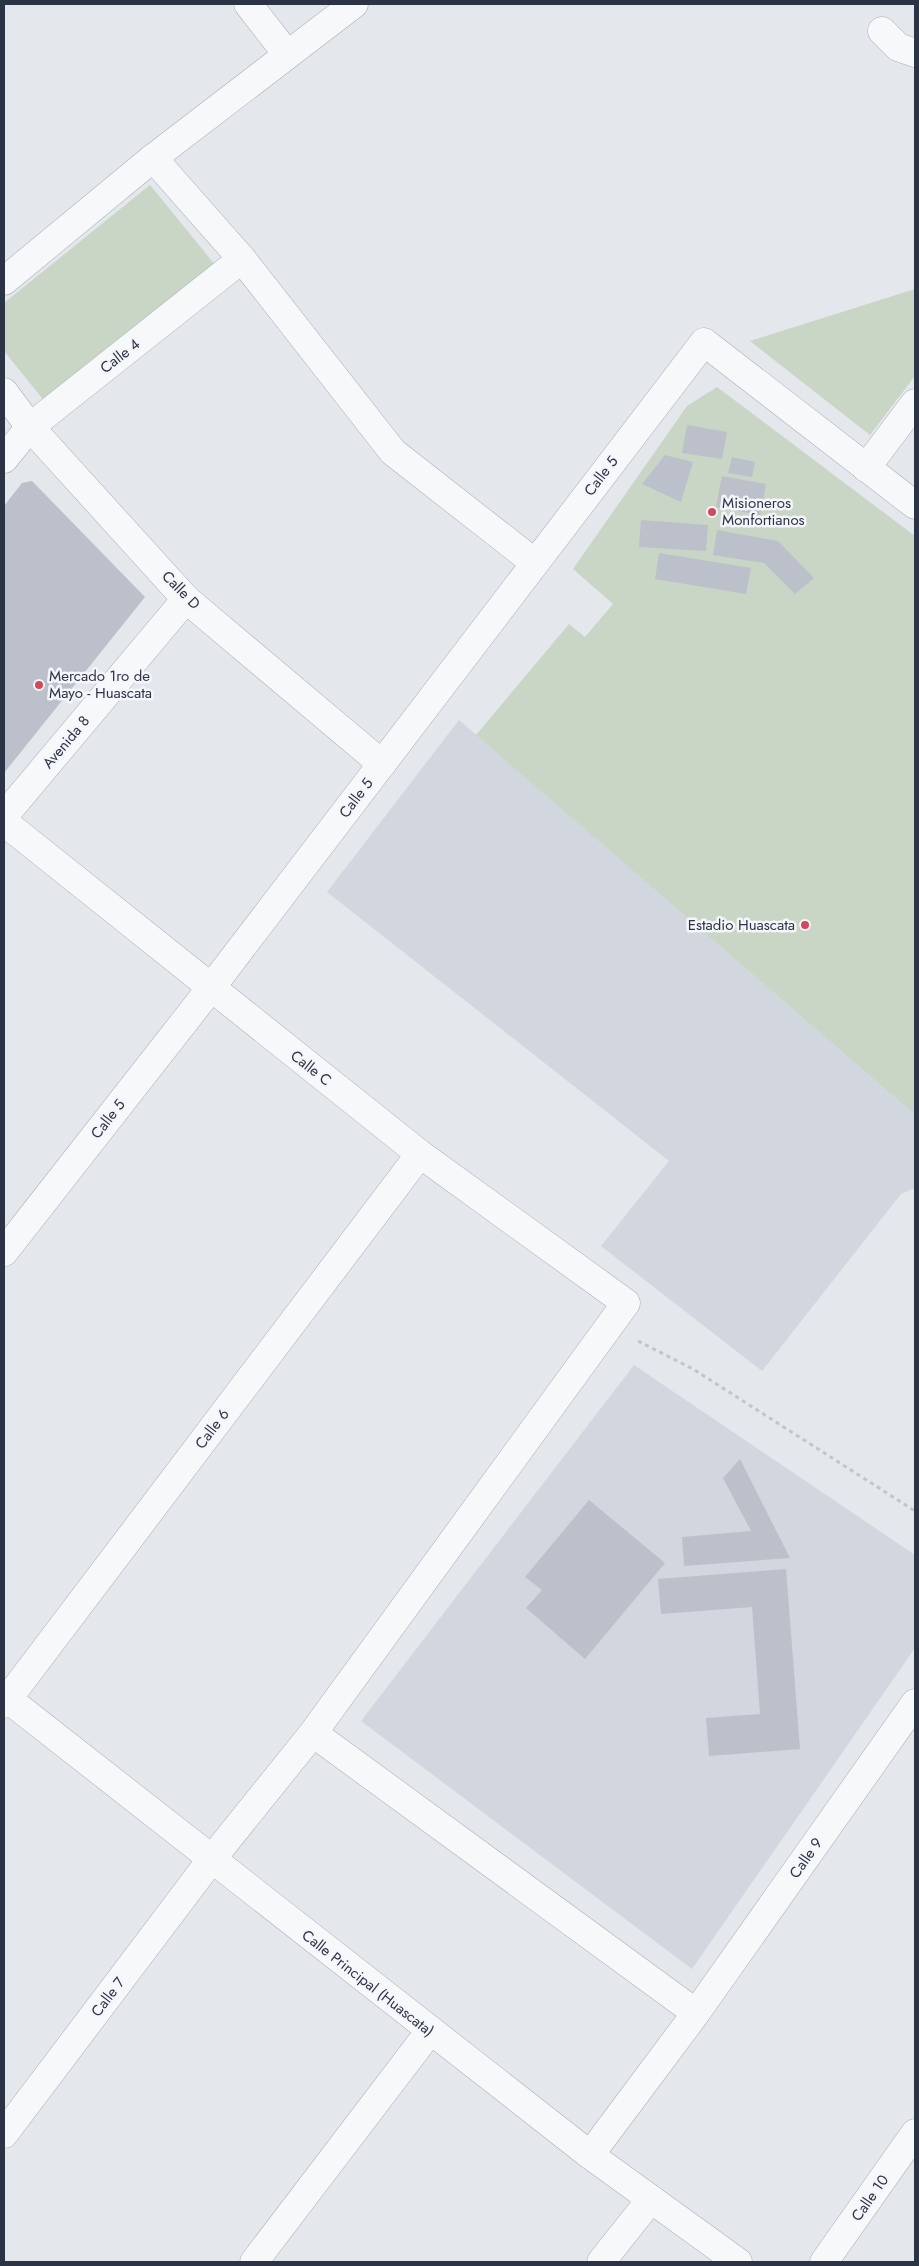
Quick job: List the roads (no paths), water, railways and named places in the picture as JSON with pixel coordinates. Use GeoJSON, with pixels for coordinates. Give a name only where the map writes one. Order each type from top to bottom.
{"type":"FeatureCollection","features":[{"type":"Feature","properties":{"kind":"street"},"geometry":{"type":"LineString","coordinates":[[248,4],[287,54]]}},
{"type":"Feature","properties":{"kind":"street"},"geometry":{"type":"LineString","coordinates":[[4,281],[153,158],[354,4]]}},
{"type":"Feature","properties":{"kind":"street"},"geometry":{"type":"LineString","coordinates":[[882,31],[898,47],[915,53]]}},
{"type":"Feature","properties":{"kind":"street"},"geometry":{"type":"LineString","coordinates":[[153,158],[242,259],[394,452],[535,563]]}},
{"type":"Feature","properties":{"kind":"street","name":"Calle 4"},"geometry":{"type":"LineString","coordinates":[[4,459],[30,427],[242,259]]}},
{"type":"Feature","properties":{"kind":"street","name":"Calle 5"},"geometry":{"type":"LineString","coordinates":[[4,1252],[210,989],[704,342],[866,468]]}},
{"type":"Feature","properties":{"kind":"street","name":"Calle D"},"geometry":{"type":"LineString","coordinates":[[4,392],[30,427],[186,599],[382,764]]}},
{"type":"Feature","properties":{"kind":"street"},"geometry":{"type":"LineString","coordinates":[[915,403],[866,468],[915,505]]}},
{"type":"Feature","properties":{"kind":"street","name":"Avenida 8"},"geometry":{"type":"LineString","coordinates":[[4,816],[186,599]]}},
{"type":"Feature","properties":{"kind":"street","name":"Calle C"},"geometry":{"type":"LineString","coordinates":[[4,822],[210,989],[420,1154],[626,1303]]}},
{"type":"Feature","properties":{"kind":"street","name":"Calle 6"},"geometry":{"type":"LineString","coordinates":[[5,1700],[420,1154]]}},
{"type":"Feature","properties":{"kind":"street","name":"Calle 7"},"geometry":{"type":"LineString","coordinates":[[4,2134],[211,1860],[312,1733],[611,1327],[626,1303]]}},
{"type":"Feature","properties":{"kind":"street","name":"Calle Principal (Huascata)"},"geometry":{"type":"LineString","coordinates":[[5,1700],[590,2155],[738,2262]]}},
{"type":"Feature","properties":{"kind":"street","name":"Calle 9"},"geometry":{"type":"LineString","coordinates":[[590,2155],[696,2013],[915,1703]]}},
{"type":"Feature","properties":{"kind":"street"},"geometry":{"type":"LineString","coordinates":[[312,1733],[696,2013]]}},
{"type":"Feature","properties":{"kind":"street"},"geometry":{"type":"LineString","coordinates":[[254,2262],[430,2031]]}},
{"type":"Feature","properties":{"kind":"street","name":"Calle 10"},"geometry":{"type":"LineString","coordinates":[[824,2262],[915,2133]]}},
{"type":"Feature","properties":{"kind":"street"},"geometry":{"type":"LineString","coordinates":[[601,2262],[651,2199]]}},
{"type":"Feature","properties":{"kind":"place","name":"Misioneros Monfortianos"},"geometry":{"type":"Point","coordinates":[712,512]}},
{"type":"Feature","properties":{"kind":"place","name":"Mercado 1ro de Mayo - Huascata"},"geometry":{"type":"Point","coordinates":[39,685]}},
{"type":"Feature","properties":{"kind":"place","name":"Estadio Huascata"},"geometry":{"type":"Point","coordinates":[805,925]}}]}
